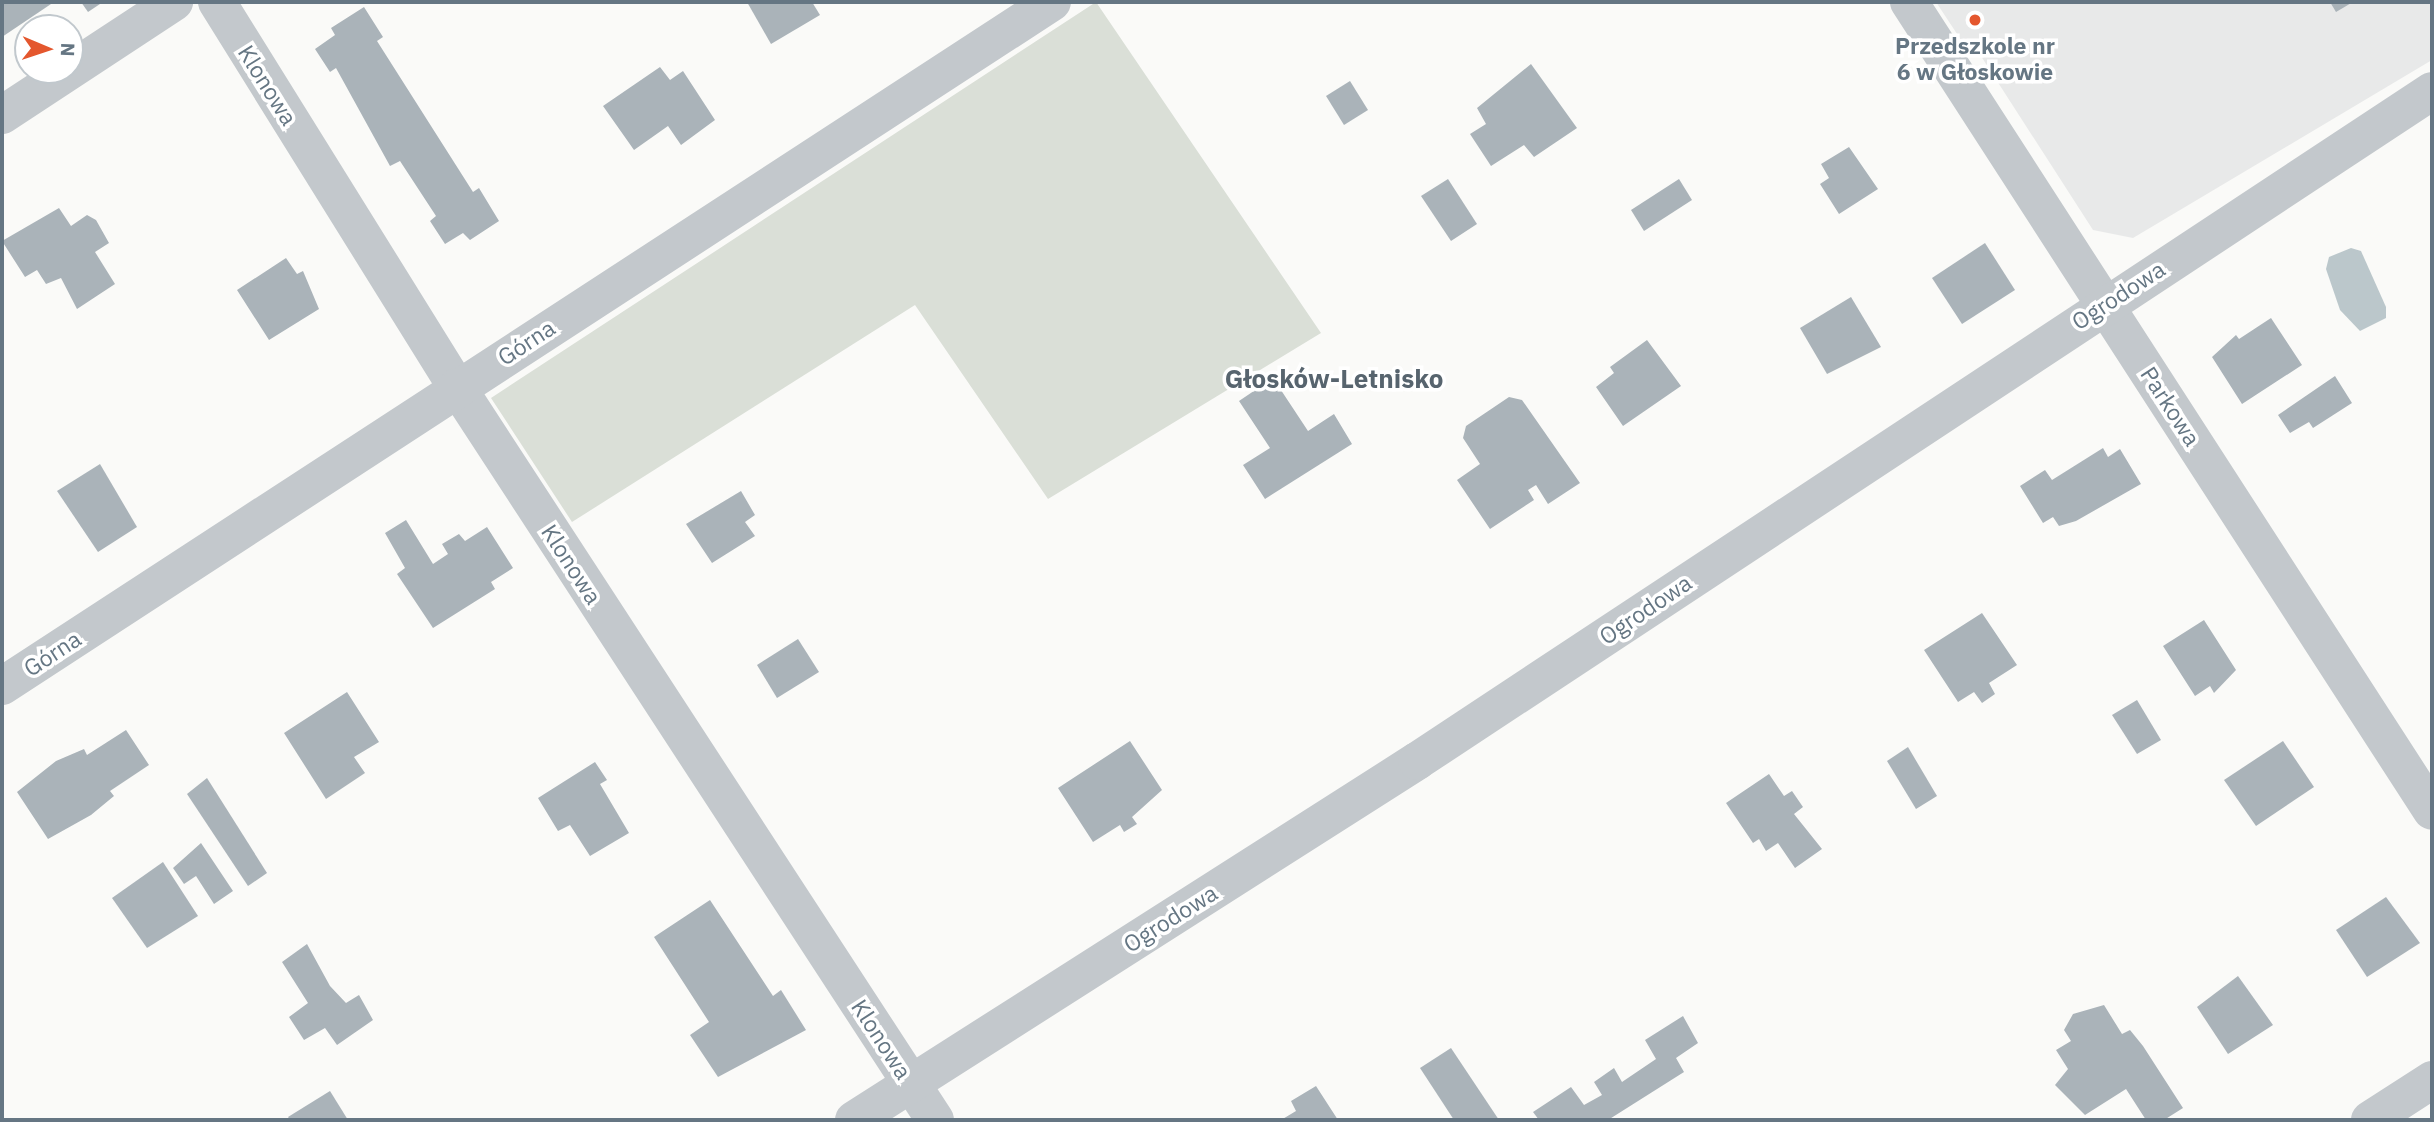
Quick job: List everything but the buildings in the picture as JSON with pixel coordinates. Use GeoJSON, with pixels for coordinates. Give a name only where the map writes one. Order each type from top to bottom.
{"type":"FeatureCollection","features":[{"type":"Feature","properties":{"kind":"street"},"geometry":{"type":"LineString","coordinates":[[2,115],[174,2]]}},
{"type":"Feature","properties":{"kind":"street","name":"Klonowa"},"geometry":{"type":"LineString","coordinates":[[217,2],[457,387],[935,1120]]}},
{"type":"Feature","properties":{"kind":"street","name":"Górna"},"geometry":{"type":"LineString","coordinates":[[2,686],[457,387],[1052,2]]}},
{"type":"Feature","properties":{"kind":"street","name":"Parkowa"},"geometry":{"type":"LineString","coordinates":[[1909,2],[2432,811]]}},
{"type":"Feature","properties":{"kind":"street","name":"Ogrodowa"},"geometry":{"type":"LineString","coordinates":[[854,1120],[1417,761],[2104,303],[2432,91]]}},
{"type":"Feature","properties":{"kind":"street"},"geometry":{"type":"LineString","coordinates":[[2370,1120],[2432,1080]]}},
{"type":"Feature","properties":{"kind":"shaded area"},"geometry":{"type":"Polygon","coordinates":[[[1096,2],[1321,333],[1048,499],[915,305],[572,522],[491,398],[1096,2]]]}},
{"type":"Feature","properties":{"kind":"shaded area"},"geometry":{"type":"Polygon","coordinates":[[[1936,2],[2432,2],[2432,60],[2133,238],[2093,230],[1970,39],[1963,43],[1936,2]]]}},
{"type":"Feature","properties":{"kind":"shaded area"},"geometry":{"type":"Polygon","coordinates":[[[2351,248],[2361,251],[2386,307],[2386,318],[2360,331],[2340,310],[2326,269],[2329,257],[2351,248]]]}},
{"type":"Feature","properties":{"kind":"place","name":"Przedszkole nr 6 w Głoskowie"},"geometry":{"type":"Point","coordinates":[1975,20]}},
{"type":"Feature","properties":{"kind":"district","name":"Głosków-Letnisko"},"geometry":{"type":"Point","coordinates":[1334,379]}}]}
